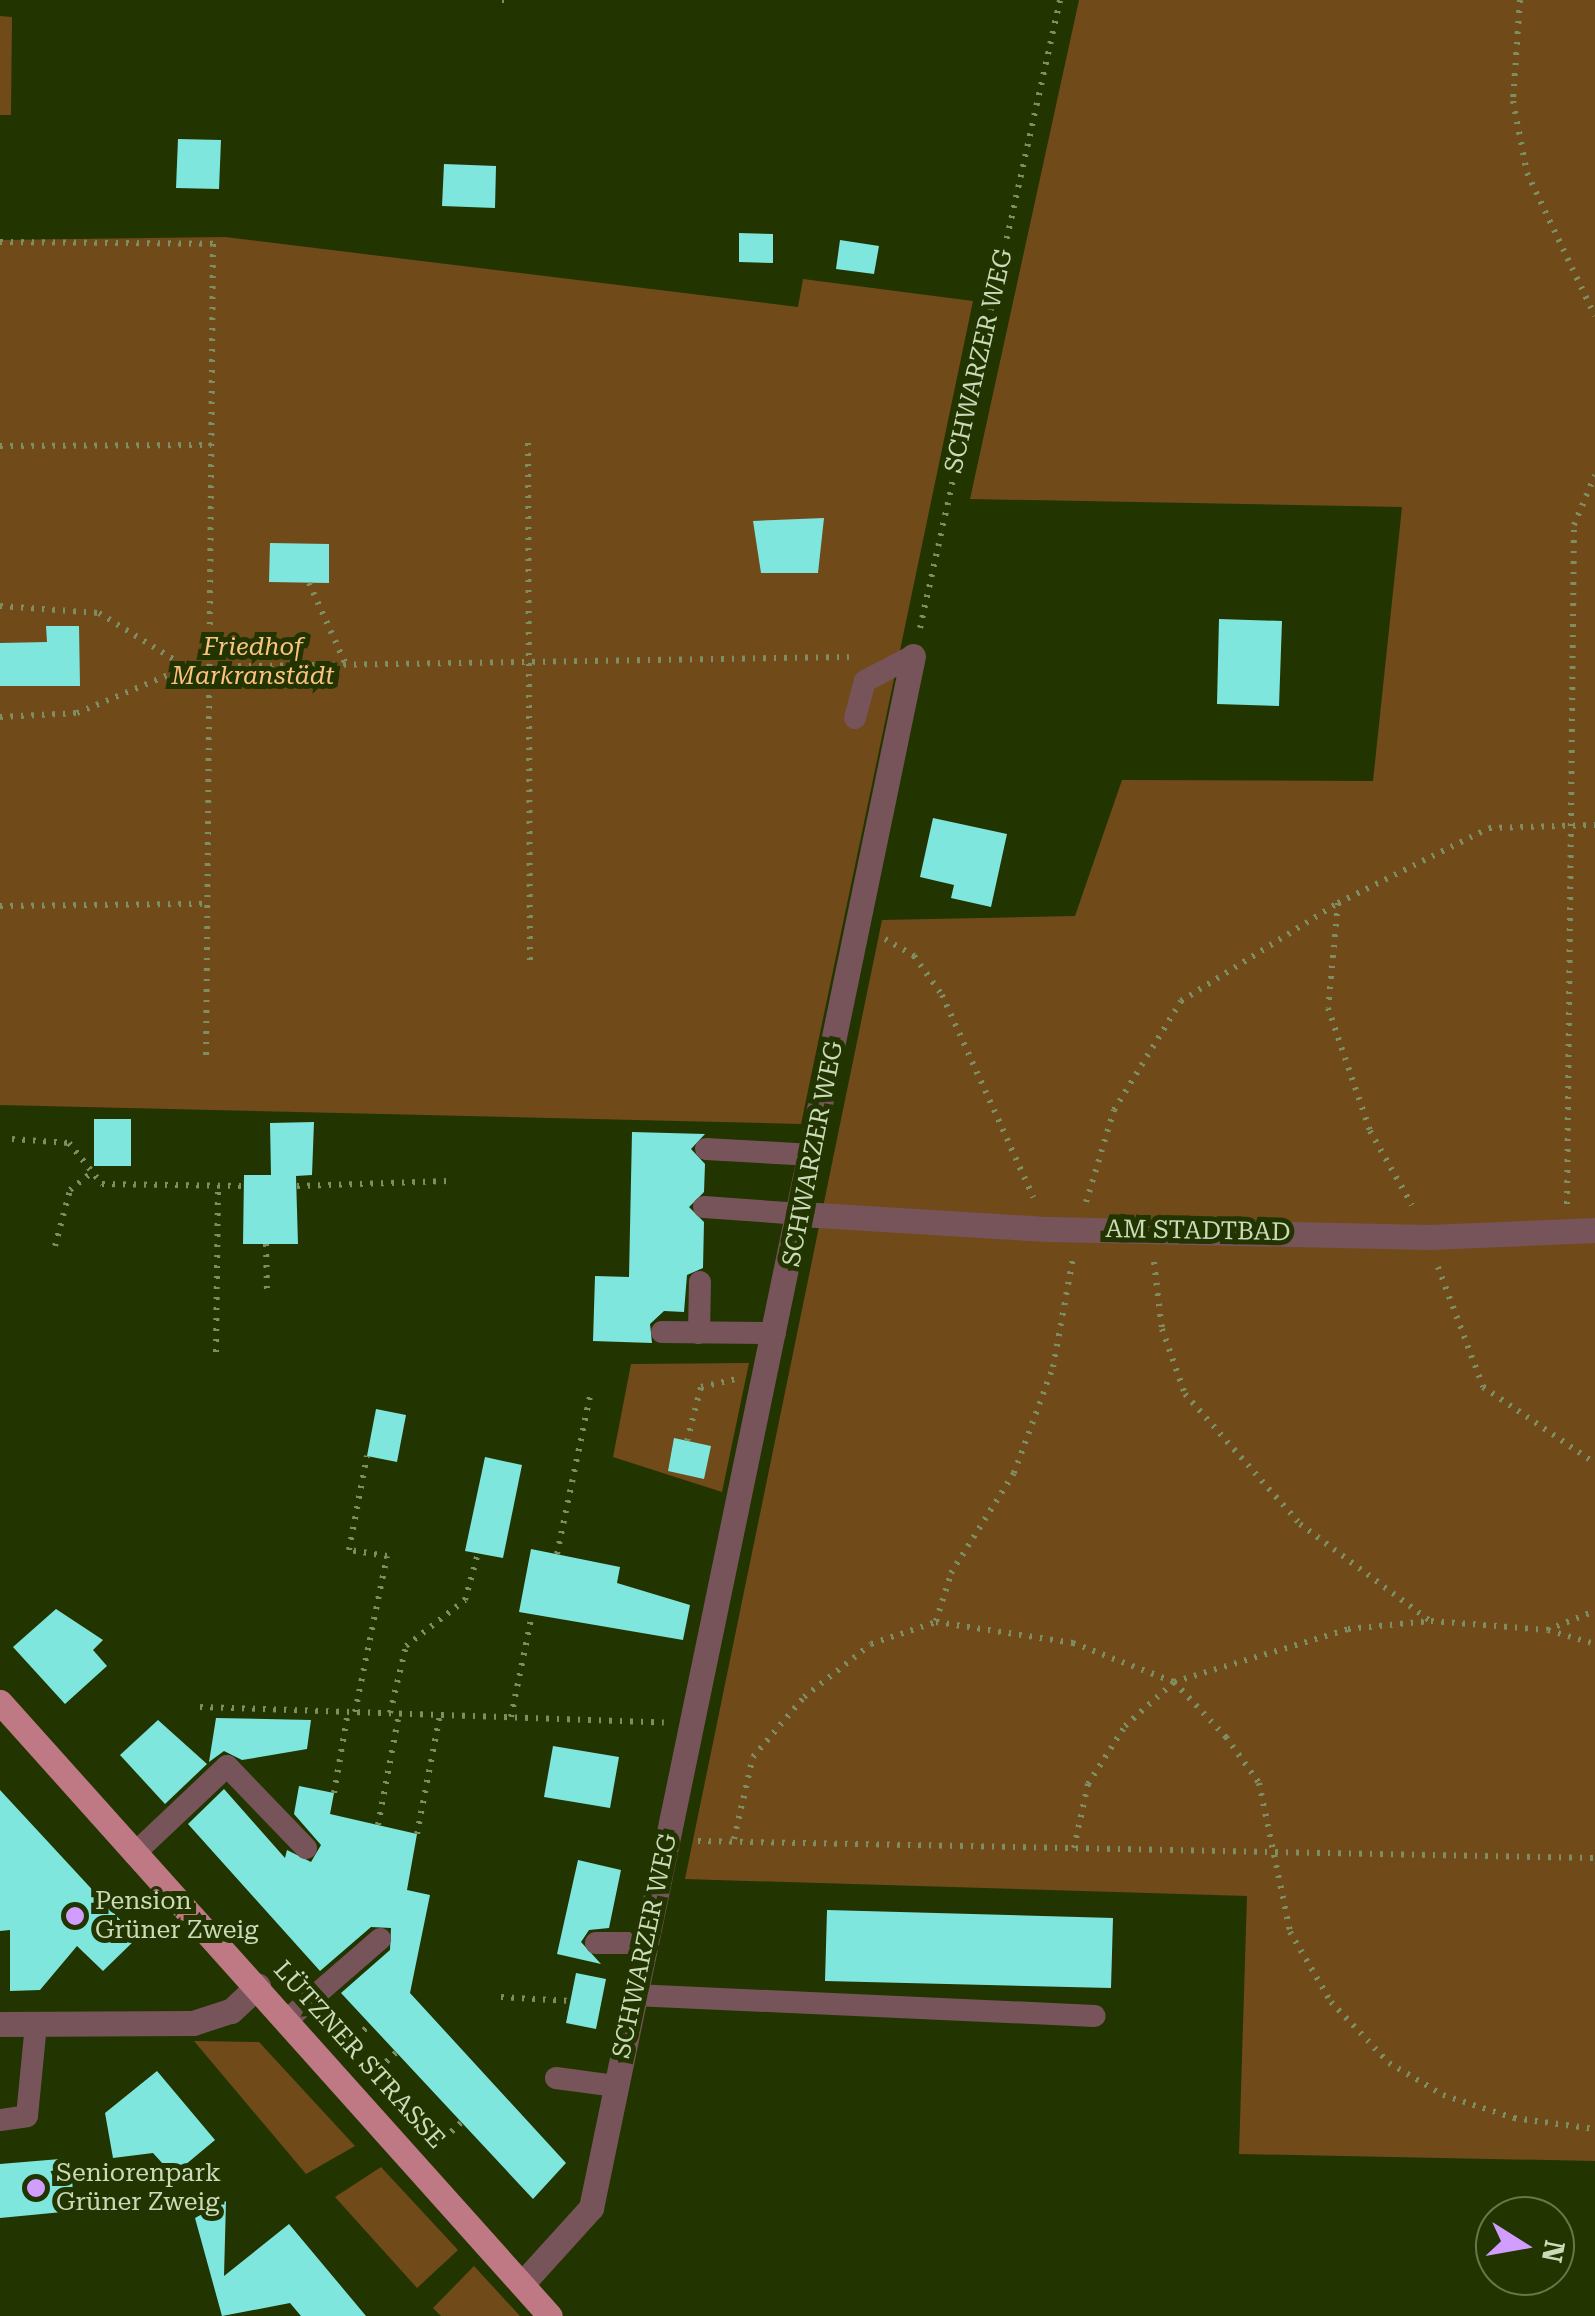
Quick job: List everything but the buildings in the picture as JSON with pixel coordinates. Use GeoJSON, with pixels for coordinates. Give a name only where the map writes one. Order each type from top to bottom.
{"type":"FeatureCollection","features":[{"type":"Feature","properties":{"kind":"main road","name":"LÜTZNER STRASSE"},"geometry":{"type":"LineString","coordinates":[[0,1702],[134,1854],[288,2019],[550,2316]]}},
{"type":"Feature","properties":{"kind":"street","name":"SCHWARZER WEG"},"geometry":{"type":"LineString","coordinates":[[522,2284],[591,2208],[690,1722],[766,1384],[914,656]]}},
{"type":"Feature","properties":{"kind":"street","name":"AM STADTBAD"},"geometry":{"type":"LineString","coordinates":[[801,1214],[1049,1229],[1595,1230]]}},
{"type":"Feature","properties":{"kind":"street"},"geometry":{"type":"LineString","coordinates":[[0,2024],[193,2023],[231,2011],[258,1986]]}},
{"type":"Feature","properties":{"kind":"lane"},"geometry":{"type":"LineString","coordinates":[[855,718],[865,681],[914,656]]}},
{"type":"Feature","properties":{"kind":"lane"},"geometry":{"type":"LineString","coordinates":[[706,1150],[813,1155]]}},
{"type":"Feature","properties":{"kind":"lane"},"geometry":{"type":"LineString","coordinates":[[704,1207],[801,1214]]}},
{"type":"Feature","properties":{"kind":"lane"},"geometry":{"type":"LineString","coordinates":[[699,1333],[700,1282]]}},
{"type":"Feature","properties":{"kind":"lane"},"geometry":{"type":"LineString","coordinates":[[662,1332],[776,1333]]}},
{"type":"Feature","properties":{"kind":"lane"},"geometry":{"type":"LineString","coordinates":[[134,1854],[227,1766],[306,1848]]}},
{"type":"Feature","properties":{"kind":"lane"},"geometry":{"type":"LineString","coordinates":[[288,2019],[380,1939]]}},
{"type":"Feature","properties":{"kind":"lane"},"geometry":{"type":"LineString","coordinates":[[596,1943],[643,1944]]}},
{"type":"Feature","properties":{"kind":"lane"},"geometry":{"type":"LineString","coordinates":[[634,1995],[1096,2016]]}},
{"type":"Feature","properties":{"kind":"lane"},"geometry":{"type":"LineString","coordinates":[[0,2120],[28,2116],[36,2024]]}},
{"type":"Feature","properties":{"kind":"lane"},"geometry":{"type":"LineString","coordinates":[[556,2078],[616,2086]]}},
{"type":"Feature","properties":{"kind":"path","name":"SCHWARZER WEG"},"geometry":{"type":"LineString","coordinates":[[914,656],[1060,0]]}},
{"type":"Feature","properties":{"kind":"path"},"geometry":{"type":"LineString","coordinates":[[1520,0],[1513,101],[1528,173],[1595,316]]}},
{"type":"Feature","properties":{"kind":"path"},"geometry":{"type":"LineString","coordinates":[[0,242],[212,244],[206,1058]]}},
{"type":"Feature","properties":{"kind":"path"},"geometry":{"type":"LineString","coordinates":[[528,443],[530,962]]}},
{"type":"Feature","properties":{"kind":"path"},"geometry":{"type":"LineString","coordinates":[[0,446],[211,445]]}},
{"type":"Feature","properties":{"kind":"path"},"geometry":{"type":"LineString","coordinates":[[1567,1230],[1567,828],[1574,525],[1595,475]]}},
{"type":"Feature","properties":{"kind":"path"},"geometry":{"type":"LineString","coordinates":[[309,583],[346,665]]}},
{"type":"Feature","properties":{"kind":"path"},"geometry":{"type":"LineString","coordinates":[[0,606],[99,612],[186,668]]}},
{"type":"Feature","properties":{"kind":"path"},"geometry":{"type":"LineString","coordinates":[[0,718],[78,713],[186,668],[856,657]]}},
{"type":"Feature","properties":{"kind":"path"},"geometry":{"type":"LineString","coordinates":[[936,1622],[951,1573],[1014,1473],[1046,1384],[1078,1228],[1114,1110],[1181,1001],[1338,903],[1489,828],[1595,825]]}},
{"type":"Feature","properties":{"kind":"path"},"geometry":{"type":"LineString","coordinates":[[0,906],[206,904]]}},
{"type":"Feature","properties":{"kind":"path"},"geometry":{"type":"LineString","coordinates":[[859,924],[914,956],[942,995],[1049,1229]]}},
{"type":"Feature","properties":{"kind":"path"},"geometry":{"type":"LineString","coordinates":[[12,1139],[69,1143],[102,1184],[244,1186]]}},
{"type":"Feature","properties":{"kind":"path"},"geometry":{"type":"LineString","coordinates":[[55,1246],[70,1190],[92,1172]]}},
{"type":"Feature","properties":{"kind":"path"},"geometry":{"type":"LineString","coordinates":[[297,1186],[449,1180]]}},
{"type":"Feature","properties":{"kind":"path"},"geometry":{"type":"LineString","coordinates":[[216,1352],[218,1186]]}},
{"type":"Feature","properties":{"kind":"path"},"geometry":{"type":"LineString","coordinates":[[1150,1230],[1162,1329],[1185,1394],[1300,1524],[1431,1621]]}},
{"type":"Feature","properties":{"kind":"path"},"geometry":{"type":"LineString","coordinates":[[266,1244],[267,1293]]}},
{"type":"Feature","properties":{"kind":"path"},"geometry":{"type":"LineString","coordinates":[[687,1441],[708,1381],[766,1384]]}},
{"type":"Feature","properties":{"kind":"path"},"geometry":{"type":"LineString","coordinates":[[558,1554],[590,1396]]}},
{"type":"Feature","properties":{"kind":"path"},"geometry":{"type":"LineString","coordinates":[[334,1793],[386,1556],[349,1550],[367,1456]]}},
{"type":"Feature","properties":{"kind":"path"},"geometry":{"type":"LineString","coordinates":[[378,1825],[406,1646],[465,1600],[478,1554]]}},
{"type":"Feature","properties":{"kind":"path"},"geometry":{"type":"LineString","coordinates":[[1547,1630],[1595,1612]]}},
{"type":"Feature","properties":{"kind":"path"},"geometry":{"type":"LineString","coordinates":[[511,1717],[532,1615]]}},
{"type":"Feature","properties":{"kind":"path"},"geometry":{"type":"LineString","coordinates":[[1074,1848],[1088,1784],[1125,1726],[1174,1682],[1348,1629],[1431,1621],[1547,1630],[1595,1644]]}},
{"type":"Feature","properties":{"kind":"path"},"geometry":{"type":"LineString","coordinates":[[734,1839],[753,1757],[804,1697],[871,1644],[936,1622],[1073,1643],[1174,1682],[1259,1783],[1278,1853],[1290,1932],[1331,2002],[1389,2062],[1461,2101],[1595,2129]]}},
{"type":"Feature","properties":{"kind":"path"},"geometry":{"type":"LineString","coordinates":[[200,1707],[690,1722]]}},
{"type":"Feature","properties":{"kind":"path"},"geometry":{"type":"LineString","coordinates":[[417,1834],[440,1715]]}},
{"type":"Feature","properties":{"kind":"path"},"geometry":{"type":"LineString","coordinates":[[666,1842],[734,1839],[1595,1858]]}},
{"type":"Feature","properties":{"kind":"path"},"geometry":{"type":"LineString","coordinates":[[502,1996],[570,2001]]}},
{"type":"Feature","properties":{"kind":"green space"},"geometry":{"type":"Polygon","coordinates":[[[1079,0],[1595,0],[1595,2161],[1239,2154],[1247,1896],[685,1879],[882,920],[1075,916],[1122,780],[1373,781],[1402,507],[970,499],[1079,0]]]}},
{"type":"Feature","properties":{"kind":"green space"},"geometry":{"type":"Polygon","coordinates":[[[0,16],[12,17],[11,115],[0,115],[0,16]]]}},
{"type":"Feature","properties":{"kind":"green space","name":"Friedhof Markranstädt"},"geometry":{"type":"Polygon","coordinates":[[[225,237],[798,307],[803,279],[973,301],[801,1124],[0,1105],[0,240],[225,237]]]}},
{"type":"Feature","properties":{"kind":"green space"},"geometry":{"type":"Polygon","coordinates":[[[749,1363],[722,1492],[613,1457],[631,1364],[749,1363]]]}},
{"type":"Feature","properties":{"kind":"green space"},"geometry":{"type":"Polygon","coordinates":[[[194,2041],[259,2042],[355,2146],[306,2174],[194,2041]]]}},
{"type":"Feature","properties":{"kind":"green space"},"geometry":{"type":"Polygon","coordinates":[[[381,2167],[458,2250],[417,2288],[335,2197],[381,2167]]]}},
{"type":"Feature","properties":{"kind":"green space"},"geometry":{"type":"Polygon","coordinates":[[[474,2266],[520,2316],[441,2316],[433,2308],[474,2266]]]}},
{"type":"Feature","properties":{"kind":"place","name":"Pension Grüner Zweig"},"geometry":{"type":"Point","coordinates":[75,1916]}},
{"type":"Feature","properties":{"kind":"place","name":"Seniorenpark Grüner Zweig"},"geometry":{"type":"Point","coordinates":[36,2188]}}]}
